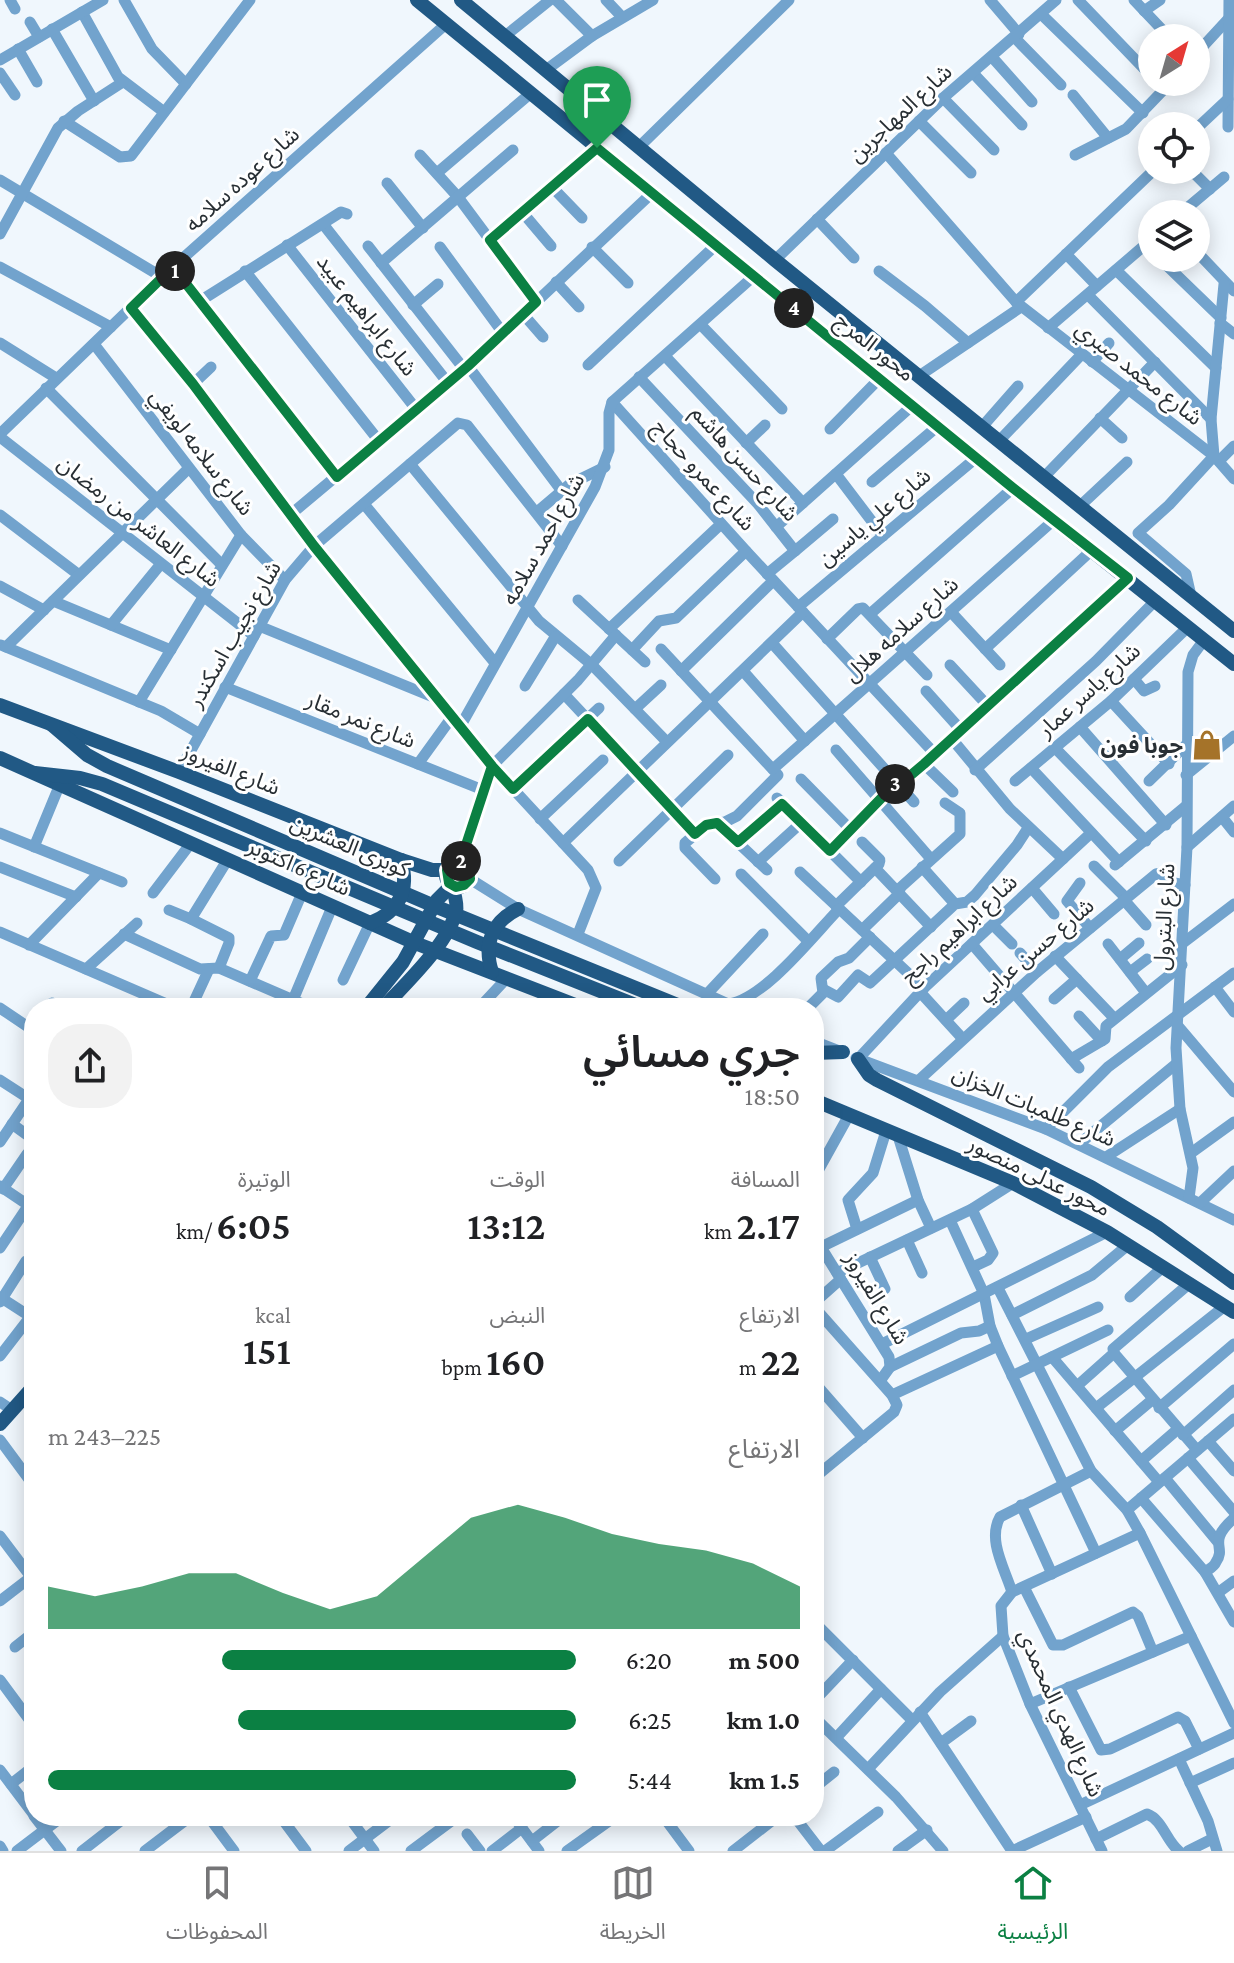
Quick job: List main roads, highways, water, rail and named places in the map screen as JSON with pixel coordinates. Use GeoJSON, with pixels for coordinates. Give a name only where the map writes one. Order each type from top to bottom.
{"type":"FeatureCollection","features":[{"type":"Feature","properties":{"kind":"main road","name":"محور المرج"},"geometry":{"type":"LineString","coordinates":[[417,0],[976,458],[1234,664]]}},
{"type":"Feature","properties":{"kind":"main road","name":"محور المرج"},"geometry":{"type":"LineString","coordinates":[[461,0],[775,260],[1234,631]]}},
{"type":"Feature","properties":{"kind":"main road"},"geometry":{"type":"LineString","coordinates":[[880,378],[897,359]]}},
{"type":"Feature","properties":{"kind":"main road","name":"شارع الفيروز"},"geometry":{"type":"LineString","coordinates":[[0,705],[401,860],[432,870],[447,870]]}},
{"type":"Feature","properties":{"kind":"main road","name":"كوبرى العشرين"},"geometry":{"type":"LineString","coordinates":[[52,725],[87,755],[107,766],[432,905],[661,998]]}},
{"type":"Feature","properties":{"kind":"main road","name":"شارع 6 اكتوبر"},"geometry":{"type":"LineString","coordinates":[[0,758],[415,943],[555,998]]}},
{"type":"Feature","properties":{"kind":"main road","name":"كوبرى العشرين"},"geometry":{"type":"LineString","coordinates":[[35,773],[102,784],[618,998]]}},
{"type":"Feature","properties":{"kind":"main road"},"geometry":{"type":"LineString","coordinates":[[370,923],[383,919],[401,899],[405,886],[401,860]]}},
{"type":"Feature","properties":{"kind":"main road"},"geometry":{"type":"LineString","coordinates":[[392,998],[435,951],[457,909],[447,870],[452,864],[460,863],[469,868],[470,879],[460,887],[452,885]]}},
{"type":"Feature","properties":{"kind":"main road"},"geometry":{"type":"LineString","coordinates":[[374,998],[403,962],[437,900],[452,885]]}},
{"type":"Feature","properties":{"kind":"main road"},"geometry":{"type":"LineString","coordinates":[[492,972],[488,960],[491,935],[507,915],[518,909]]}},
{"type":"Feature","properties":{"kind":"main road"},"geometry":{"type":"LineString","coordinates":[[824,1053],[843,1052]]}},
{"type":"Feature","properties":{"kind":"main road","name":"محور عدلى منصور"},"geometry":{"type":"LineString","coordinates":[[858,1059],[869,1075],[877,1080],[1057,1169],[1125,1207],[1234,1283]]}},
{"type":"Feature","properties":{"kind":"main road","name":"محور عدلى منصور"},"geometry":{"type":"LineString","coordinates":[[824,1104],[1013,1183],[1107,1232],[1230,1309]]}},
{"type":"Feature","properties":{"kind":"main road"},"geometry":{"type":"LineString","coordinates":[[0,1424],[6,1406],[24,1395]]}},
{"type":"Feature","properties":{"kind":"place","name":"جوبا فون"},"geometry":{"type":"Point","coordinates":[1207,745]}}]}
